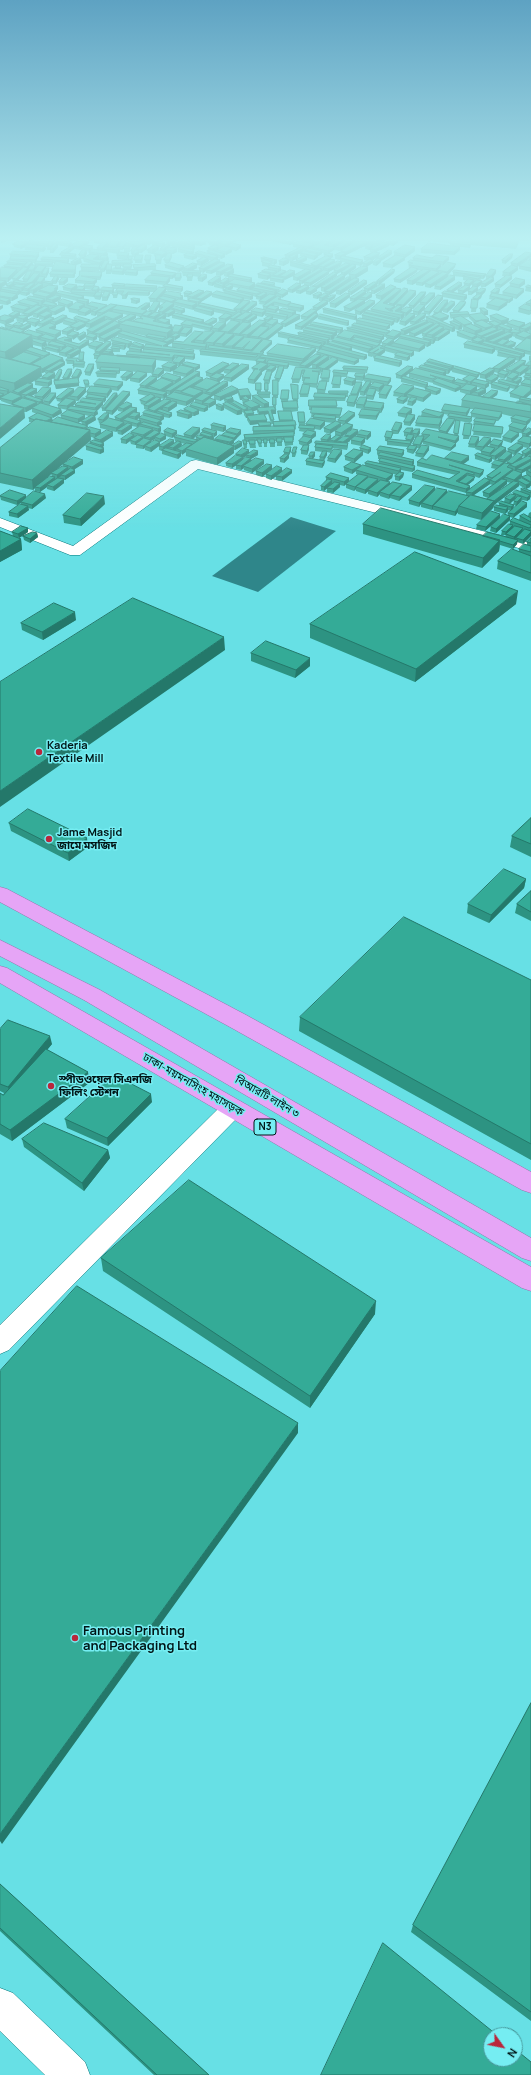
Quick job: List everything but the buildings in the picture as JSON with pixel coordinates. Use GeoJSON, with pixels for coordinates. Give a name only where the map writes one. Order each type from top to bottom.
{"type":"FeatureCollection","features":[{"type":"Feature","properties":{"kind":"highway"},"geometry":{"type":"LineString","coordinates":[[0,894],[245,1025],[531,1183]]}},
{"type":"Feature","properties":{"kind":"highway","name":"বিআরটি লাইন ৩"},"geometry":{"type":"LineString","coordinates":[[0,947],[92,996],[531,1252]]}},
{"type":"Feature","properties":{"kind":"highway","name":"ঢাকা-ময়মনসিংহ মহাসড়ক"},"geometry":{"type":"LineString","coordinates":[[0,973],[531,1280]]}},
{"type":"Feature","properties":{"kind":"street"},"geometry":{"type":"LineString","coordinates":[[0,522],[75,552],[196,464],[531,547]]}},
{"type":"Feature","properties":{"kind":"street"},"geometry":{"type":"LineString","coordinates":[[0,1342],[233,1108]]}},
{"type":"Feature","properties":{"kind":"street"},"geometry":{"type":"LineString","coordinates":[[0,2006],[72,2075]]}},
{"type":"Feature","properties":{"kind":"water"},"geometry":{"type":"Polygon","coordinates":[[[291,517],[336,531],[258,592],[212,576],[291,517]]]}},
{"type":"Feature","properties":{"kind":"place","name":"Kaderia Textile Mill"},"geometry":{"type":"Point","coordinates":[39,752]}},
{"type":"Feature","properties":{"kind":"place","name":"Jame Masjid জামে মসজিদ"},"geometry":{"type":"Point","coordinates":[49,839]}},
{"type":"Feature","properties":{"kind":"place","name":"স্পীডওয়েল সিএনজি ফিলিং স্টেশন"},"geometry":{"type":"Point","coordinates":[51,1086]}},
{"type":"Feature","properties":{"kind":"place","name":"Famous Printing and Packaging Ltd"},"geometry":{"type":"Point","coordinates":[75,1638]}}]}
